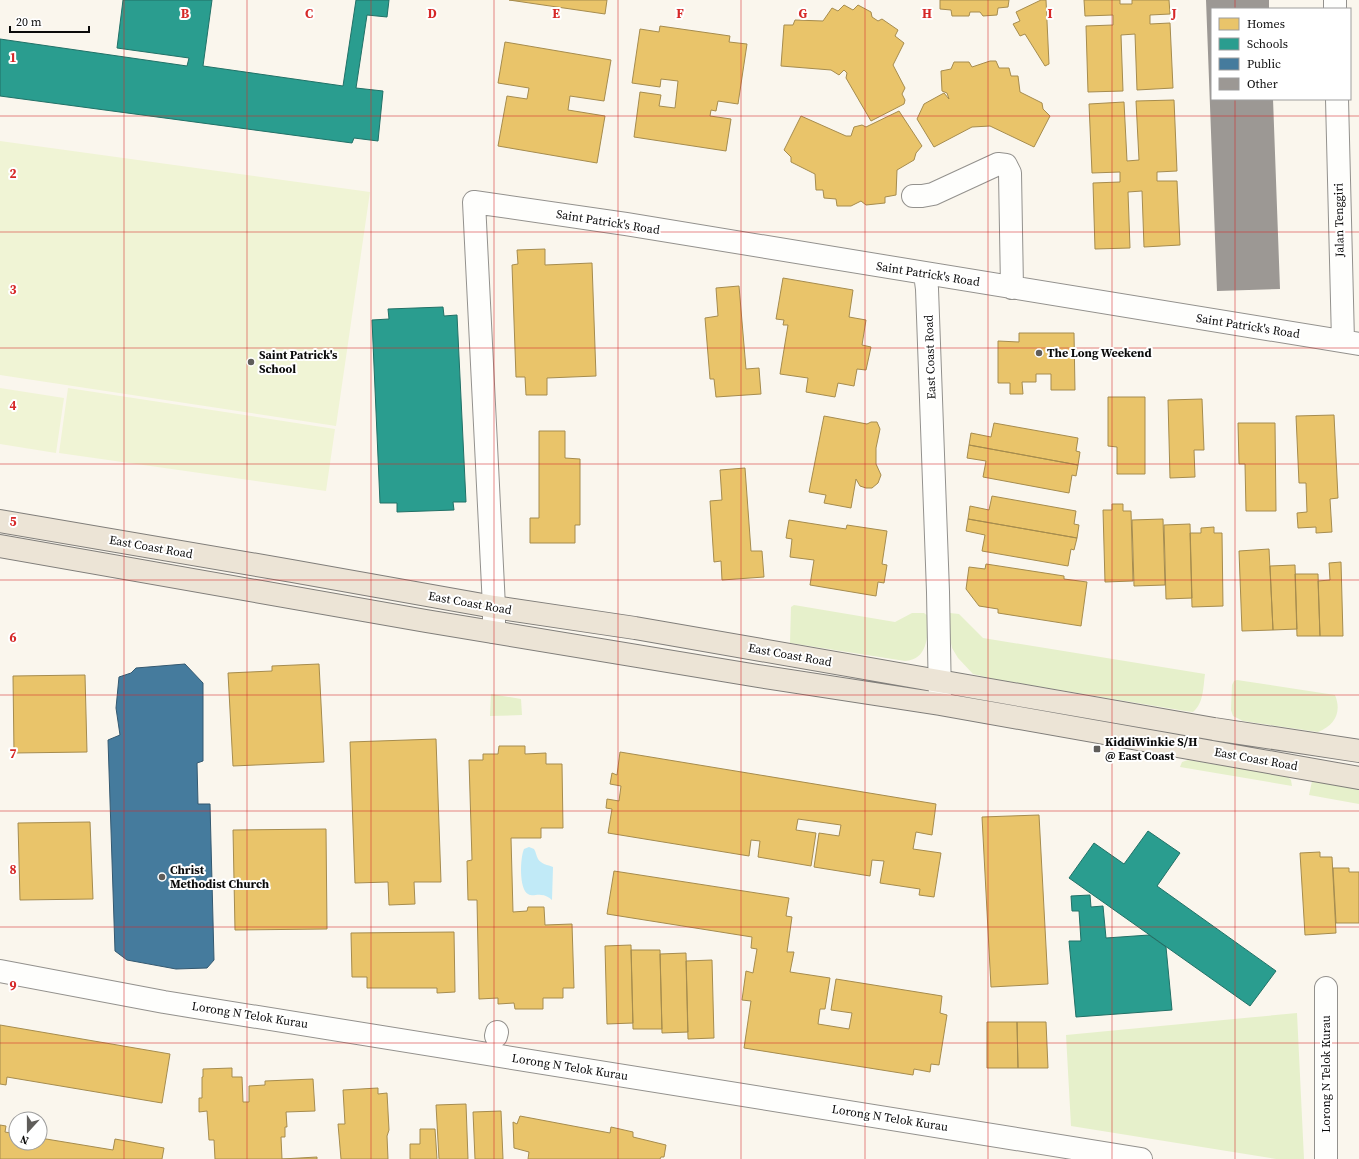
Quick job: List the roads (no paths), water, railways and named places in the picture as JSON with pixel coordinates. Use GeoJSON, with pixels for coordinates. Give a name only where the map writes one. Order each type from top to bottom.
{"type":"FeatureCollection","features":[{"type":"Feature","properties":{"kind":"main road","name":"East Coast Road"},"geometry":{"type":"LineString","coordinates":[[0,521],[292,571],[494,608],[635,628],[941,680],[1214,729],[1359,751]]}},
{"type":"Feature","properties":{"kind":"main road","name":"East Coast Road"},"geometry":{"type":"LineString","coordinates":[[0,546],[194,581],[494,632],[758,676],[940,704],[1359,778]]}},
{"type":"Feature","properties":{"kind":"street","name":"Jalan Tenggiri"},"geometry":{"type":"LineString","coordinates":[[1337,100],[1351,343]]}},
{"type":"Feature","properties":{"kind":"street"},"geometry":{"type":"LineString","coordinates":[[913,196],[933,194],[998,164],[1006,165],[1010,173],[1012,288]]}},
{"type":"Feature","properties":{"kind":"street","name":"Saint Patrick's Road"},"geometry":{"type":"LineString","coordinates":[[494,608],[474,202],[620,224],[1351,343]]}},
{"type":"Feature","properties":{"kind":"street","name":"East Coast Road"},"geometry":{"type":"LineString","coordinates":[[925,274],[928,297],[941,680],[940,704]]}},
{"type":"Feature","properties":{"kind":"street"},"geometry":{"type":"LineString","coordinates":[[494,608],[494,632]]}},
{"type":"Feature","properties":{"kind":"street","name":"Lorong N Telok Kurau"},"geometry":{"type":"LineString","coordinates":[[0,971],[164,1002],[1141,1159]]}},
{"type":"Feature","properties":{"kind":"street","name":"Lorong N Telok Kurau"},"geometry":{"type":"LineString","coordinates":[[1326,988],[1326,1159]]}},
{"type":"Feature","properties":{"kind":"water"},"geometry":{"type":"Polygon","coordinates":[[[529,847],[534,849],[538,859],[541,862],[553,867],[552,900],[544,895],[530,895],[525,891],[521,873],[522,859],[524,849],[529,847]]]}},
{"type":"Feature","properties":{"kind":"place","name":"The Long Weekend"},"geometry":{"type":"Point","coordinates":[1039,353]}},
{"type":"Feature","properties":{"kind":"place","name":"Saint Patrick's School"},"geometry":{"type":"Point","coordinates":[251,362]}},
{"type":"Feature","properties":{"kind":"place","name":"KiddiWinkie S/H @ East Coast"},"geometry":{"type":"Point","coordinates":[1097,749]}},
{"type":"Feature","properties":{"kind":"place","name":"Christ Methodist Church"},"geometry":{"type":"Point","coordinates":[162,877]}}]}
